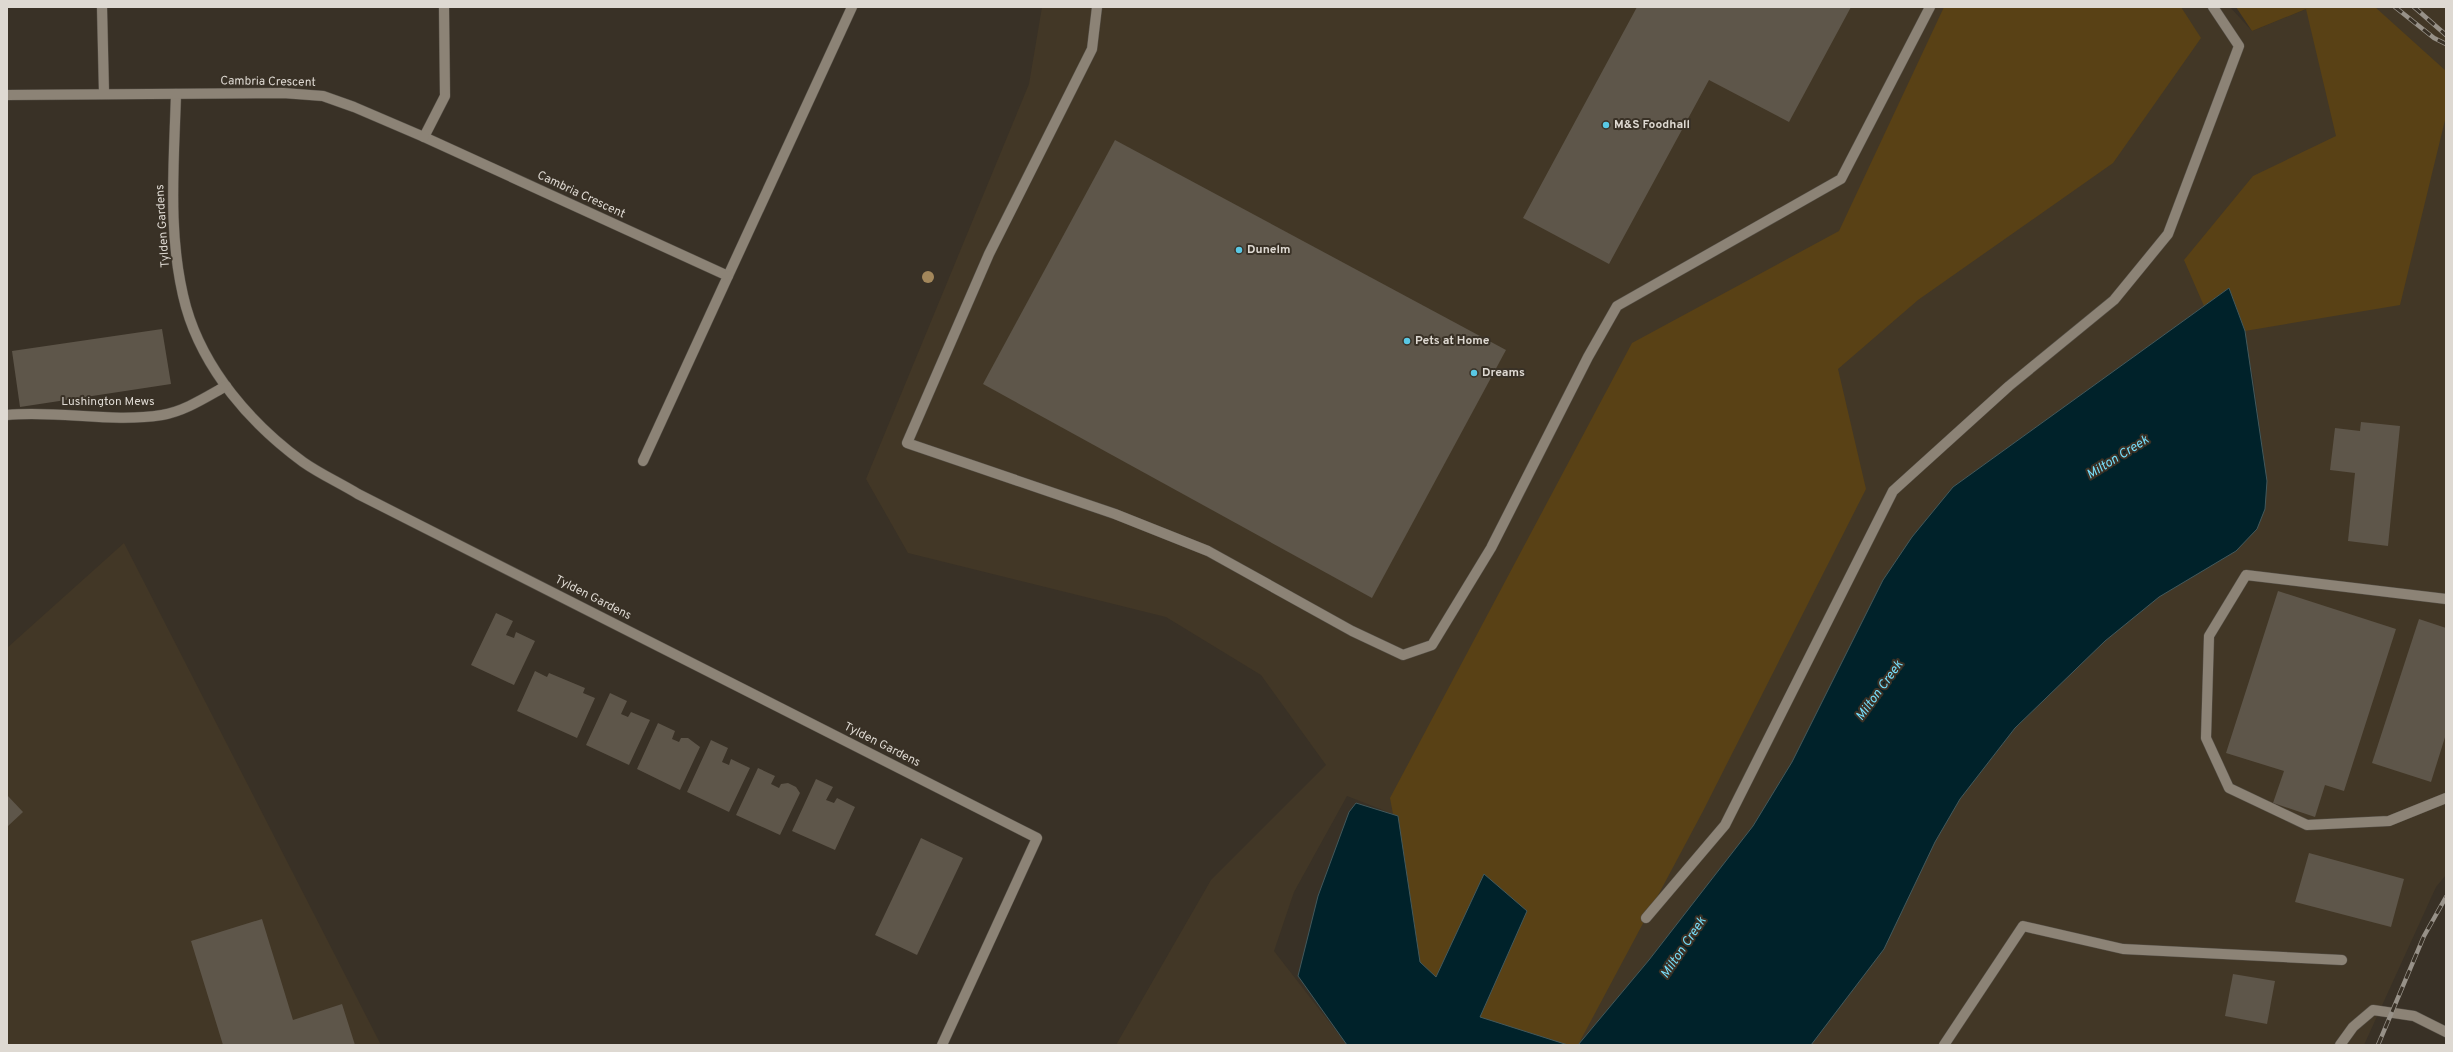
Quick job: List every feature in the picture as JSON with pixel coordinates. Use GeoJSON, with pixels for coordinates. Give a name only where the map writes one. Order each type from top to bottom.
{"type":"FeatureCollection","features":[{"type":"Feature","properties":{"kind":"street"},"geometry":{"type":"LineString","coordinates":[[102,7],[104,93]]}},
{"type":"Feature","properties":{"kind":"street"},"geometry":{"type":"LineString","coordinates":[[424,137],[445,96],[444,7]]}},
{"type":"Feature","properties":{"kind":"street"},"geometry":{"type":"LineString","coordinates":[[643,461],[852,7]]}},
{"type":"Feature","properties":{"kind":"street"},"geometry":{"type":"LineString","coordinates":[[1097,7],[1092,49],[989,254],[907,443],[1114,514],[1208,551],[1352,632],[1403,655],[1432,645],[1490,548],[1588,357],[1617,306],[1841,179],[1930,7]]}},
{"type":"Feature","properties":{"kind":"street"},"geometry":{"type":"LineString","coordinates":[[1646,918],[1725,825],[1893,491],[2009,386],[2114,300],[2168,234],[2239,46],[2214,7]]}},
{"type":"Feature","properties":{"kind":"street","name":"Cambria Crescent"},"geometry":{"type":"LineString","coordinates":[[7,95],[104,93],[282,93],[323,96],[354,106],[424,137],[728,276]]}},
{"type":"Feature","properties":{"kind":"street","name":"Tylden Gardens"},"geometry":{"type":"LineString","coordinates":[[176,94],[173,197],[176,256],[186,308],[205,354],[226,386],[263,428],[303,462],[358,494],[1037,838],[942,1045]]}},
{"type":"Feature","properties":{"kind":"street","name":"Lushington Mews"},"geometry":{"type":"LineString","coordinates":[[7,415],[30,413],[83,416],[162,415],[188,407],[226,386]]}},
{"type":"Feature","properties":{"kind":"street"},"geometry":{"type":"LineString","coordinates":[[2446,599],[2246,575],[2209,636],[2206,738],[2229,788],[2307,825],[2389,821],[2446,798]]}},
{"type":"Feature","properties":{"kind":"street"},"geometry":{"type":"LineString","coordinates":[[1944,1045],[2023,926],[2123,949],[2342,960]]}},
{"type":"Feature","properties":{"kind":"street"},"geometry":{"type":"LineString","coordinates":[[2340,1045],[2353,1027],[2373,1010],[2414,1016],[2446,1032]]}},
{"type":"Feature","properties":{"kind":"shaded area"},"geometry":{"type":"Polygon","coordinates":[[[1042,7],[2230,7],[2252,31],[2311,7],[2446,7],[2446,875],[2436,887],[2364,1045],[1811,1045],[1960,799],[2015,728],[2105,641],[2265,509],[2267,481],[2253,376],[2229,288],[1953,487],[1912,537],[1883,580],[1792,762],[1753,826],[1649,960],[1578,1045],[1568,1045],[1398,816],[1347,796],[1294,892],[1274,951],[1347,1045],[1116,1045],[1211,880],[1326,765],[1261,675],[1166,617],[908,553],[866,479],[1029,84],[1042,7]]]}},
{"type":"Feature","properties":{"kind":"shaded area"},"geometry":{"type":"Polygon","coordinates":[[[1944,7],[2181,7],[2201,38],[2113,163],[1918,300],[1838,369],[1866,489],[1702,813],[1578,1045],[1479,1045],[1443,1028],[1382,879],[1396,830],[1390,798],[1632,343],[1839,231],[1944,7]]]}},
{"type":"Feature","properties":{"kind":"shaded area"},"geometry":{"type":"Polygon","coordinates":[[[2236,7],[2375,7],[2446,71],[2446,116],[2400,305],[2245,331],[2229,288],[2204,306],[2184,260],[2253,176],[2336,136],[2306,9],[2252,31],[2236,7]]]}},
{"type":"Feature","properties":{"kind":"shaded area"},"geometry":{"type":"Polygon","coordinates":[[[124,543],[381,1045],[7,1045],[7,648],[124,543]]]}},
{"type":"Feature","properties":{"kind":"water","name":"Milton Creek"},"geometry":{"type":"Polygon","coordinates":[[[2229,288],[2245,331],[2267,481],[2265,509],[2257,529],[2236,551],[2159,597],[2105,641],[2015,728],[1960,799],[1935,842],[1884,949],[1811,1045],[1578,1045],[1649,960],[1753,826],[1792,762],[1883,580],[1912,537],[1953,487],[2229,288]]]}},
{"type":"Feature","properties":{"kind":"water"},"geometry":{"type":"Polygon","coordinates":[[[1356,803],[1398,816],[1420,962],[1436,977],[1484,874],[1527,911],[1480,1017],[1568,1045],[1347,1045],[1298,976],[1318,896],[1349,812],[1356,803]]]}},
{"type":"Feature","properties":{"kind":"building"},"geometry":{"type":"Polygon","coordinates":[[[1637,7],[1851,7],[1789,122],[1709,80],[1609,264],[1523,218],[1637,7]]]}},
{"type":"Feature","properties":{"kind":"building"},"geometry":{"type":"Polygon","coordinates":[[[1115,140],[1506,350],[1372,598],[983,384],[1115,140]]]}},
{"type":"Feature","properties":{"kind":"building"},"geometry":{"type":"Polygon","coordinates":[[[162,329],[171,384],[20,407],[12,351],[162,329]]]}},
{"type":"Feature","properties":{"kind":"building"},"geometry":{"type":"Polygon","coordinates":[[[2361,422],[2400,426],[2388,546],[2348,541],[2355,473],[2330,470],[2335,428],[2360,431],[2361,422]]]}},
{"type":"Feature","properties":{"kind":"building"},"geometry":{"type":"Polygon","coordinates":[[[2278,591],[2396,629],[2344,791],[2325,785],[2315,817],[2273,803],[2284,771],[2226,753],[2278,591]]]}},
{"type":"Feature","properties":{"kind":"building"},"geometry":{"type":"Polygon","coordinates":[[[496,613],[513,621],[506,635],[514,638],[516,632],[535,641],[514,685],[471,665],[496,613]]]}},
{"type":"Feature","properties":{"kind":"building"},"geometry":{"type":"Polygon","coordinates":[[[2419,619],[2446,628],[2446,734],[2431,782],[2372,763],[2419,619]]]}},
{"type":"Feature","properties":{"kind":"building"},"geometry":{"type":"Polygon","coordinates":[[[535,671],[547,677],[549,673],[585,688],[583,693],[595,698],[577,738],[517,711],[535,671]]]}},
{"type":"Feature","properties":{"kind":"building"},"geometry":{"type":"Polygon","coordinates":[[[610,693],[627,701],[621,714],[628,717],[631,712],[650,720],[629,765],[586,745],[610,693]]]}},
{"type":"Feature","properties":{"kind":"building"},"geometry":{"type":"Polygon","coordinates":[[[658,723],[675,731],[672,739],[679,742],[681,738],[688,738],[700,747],[680,790],[637,769],[658,723]]]}},
{"type":"Feature","properties":{"kind":"building"},"geometry":{"type":"Polygon","coordinates":[[[711,740],[728,748],[722,762],[729,765],[731,759],[750,768],[729,812],[687,792],[711,740]]]}},
{"type":"Feature","properties":{"kind":"building"},"geometry":{"type":"Polygon","coordinates":[[[758,768],[775,776],[771,784],[779,788],[781,784],[788,783],[796,787],[800,793],[780,835],[736,815],[758,768]]]}},
{"type":"Feature","properties":{"kind":"building"},"geometry":{"type":"Polygon","coordinates":[[[816,779],[833,787],[826,800],[834,803],[837,798],[855,807],[835,850],[792,831],[816,779]]]}},
{"type":"Feature","properties":{"kind":"building"},"geometry":{"type":"Polygon","coordinates":[[[7,795],[23,812],[7,827],[7,795]]]}},
{"type":"Feature","properties":{"kind":"building"},"geometry":{"type":"Polygon","coordinates":[[[921,838],[963,858],[917,955],[875,935],[921,838]]]}},
{"type":"Feature","properties":{"kind":"building"},"geometry":{"type":"Polygon","coordinates":[[[2309,853],[2404,879],[2391,927],[2295,902],[2309,853]]]}},
{"type":"Feature","properties":{"kind":"building"},"geometry":{"type":"Polygon","coordinates":[[[262,919],[293,1020],[342,1004],[355,1045],[223,1045],[191,941],[262,919]]]}},
{"type":"Feature","properties":{"kind":"building"},"geometry":{"type":"Polygon","coordinates":[[[2233,974],[2275,981],[2267,1024],[2225,1016],[2233,974]]]}},
{"type":"Feature","properties":{"kind":"railway"},"geometry":{"type":"LineString","coordinates":[[2395,7],[2434,38],[2446,44]]}},
{"type":"Feature","properties":{"kind":"railway"},"geometry":{"type":"LineString","coordinates":[[2414,7],[2446,35]]}},
{"type":"Feature","properties":{"kind":"railway"},"geometry":{"type":"LineString","coordinates":[[2378,1045],[2424,936],[2446,897]]}},
{"type":"Feature","properties":{"kind":"place","name":"M&S Foodhall"},"geometry":{"type":"Point","coordinates":[1606,125]}},
{"type":"Feature","properties":{"kind":"place","name":"Dunelm"},"geometry":{"type":"Point","coordinates":[1239,250]}},
{"type":"Feature","properties":{"kind":"place","name":"Pets at Home"},"geometry":{"type":"Point","coordinates":[1407,341]}},
{"type":"Feature","properties":{"kind":"place","name":"Dreams"},"geometry":{"type":"Point","coordinates":[1474,373]}}]}
